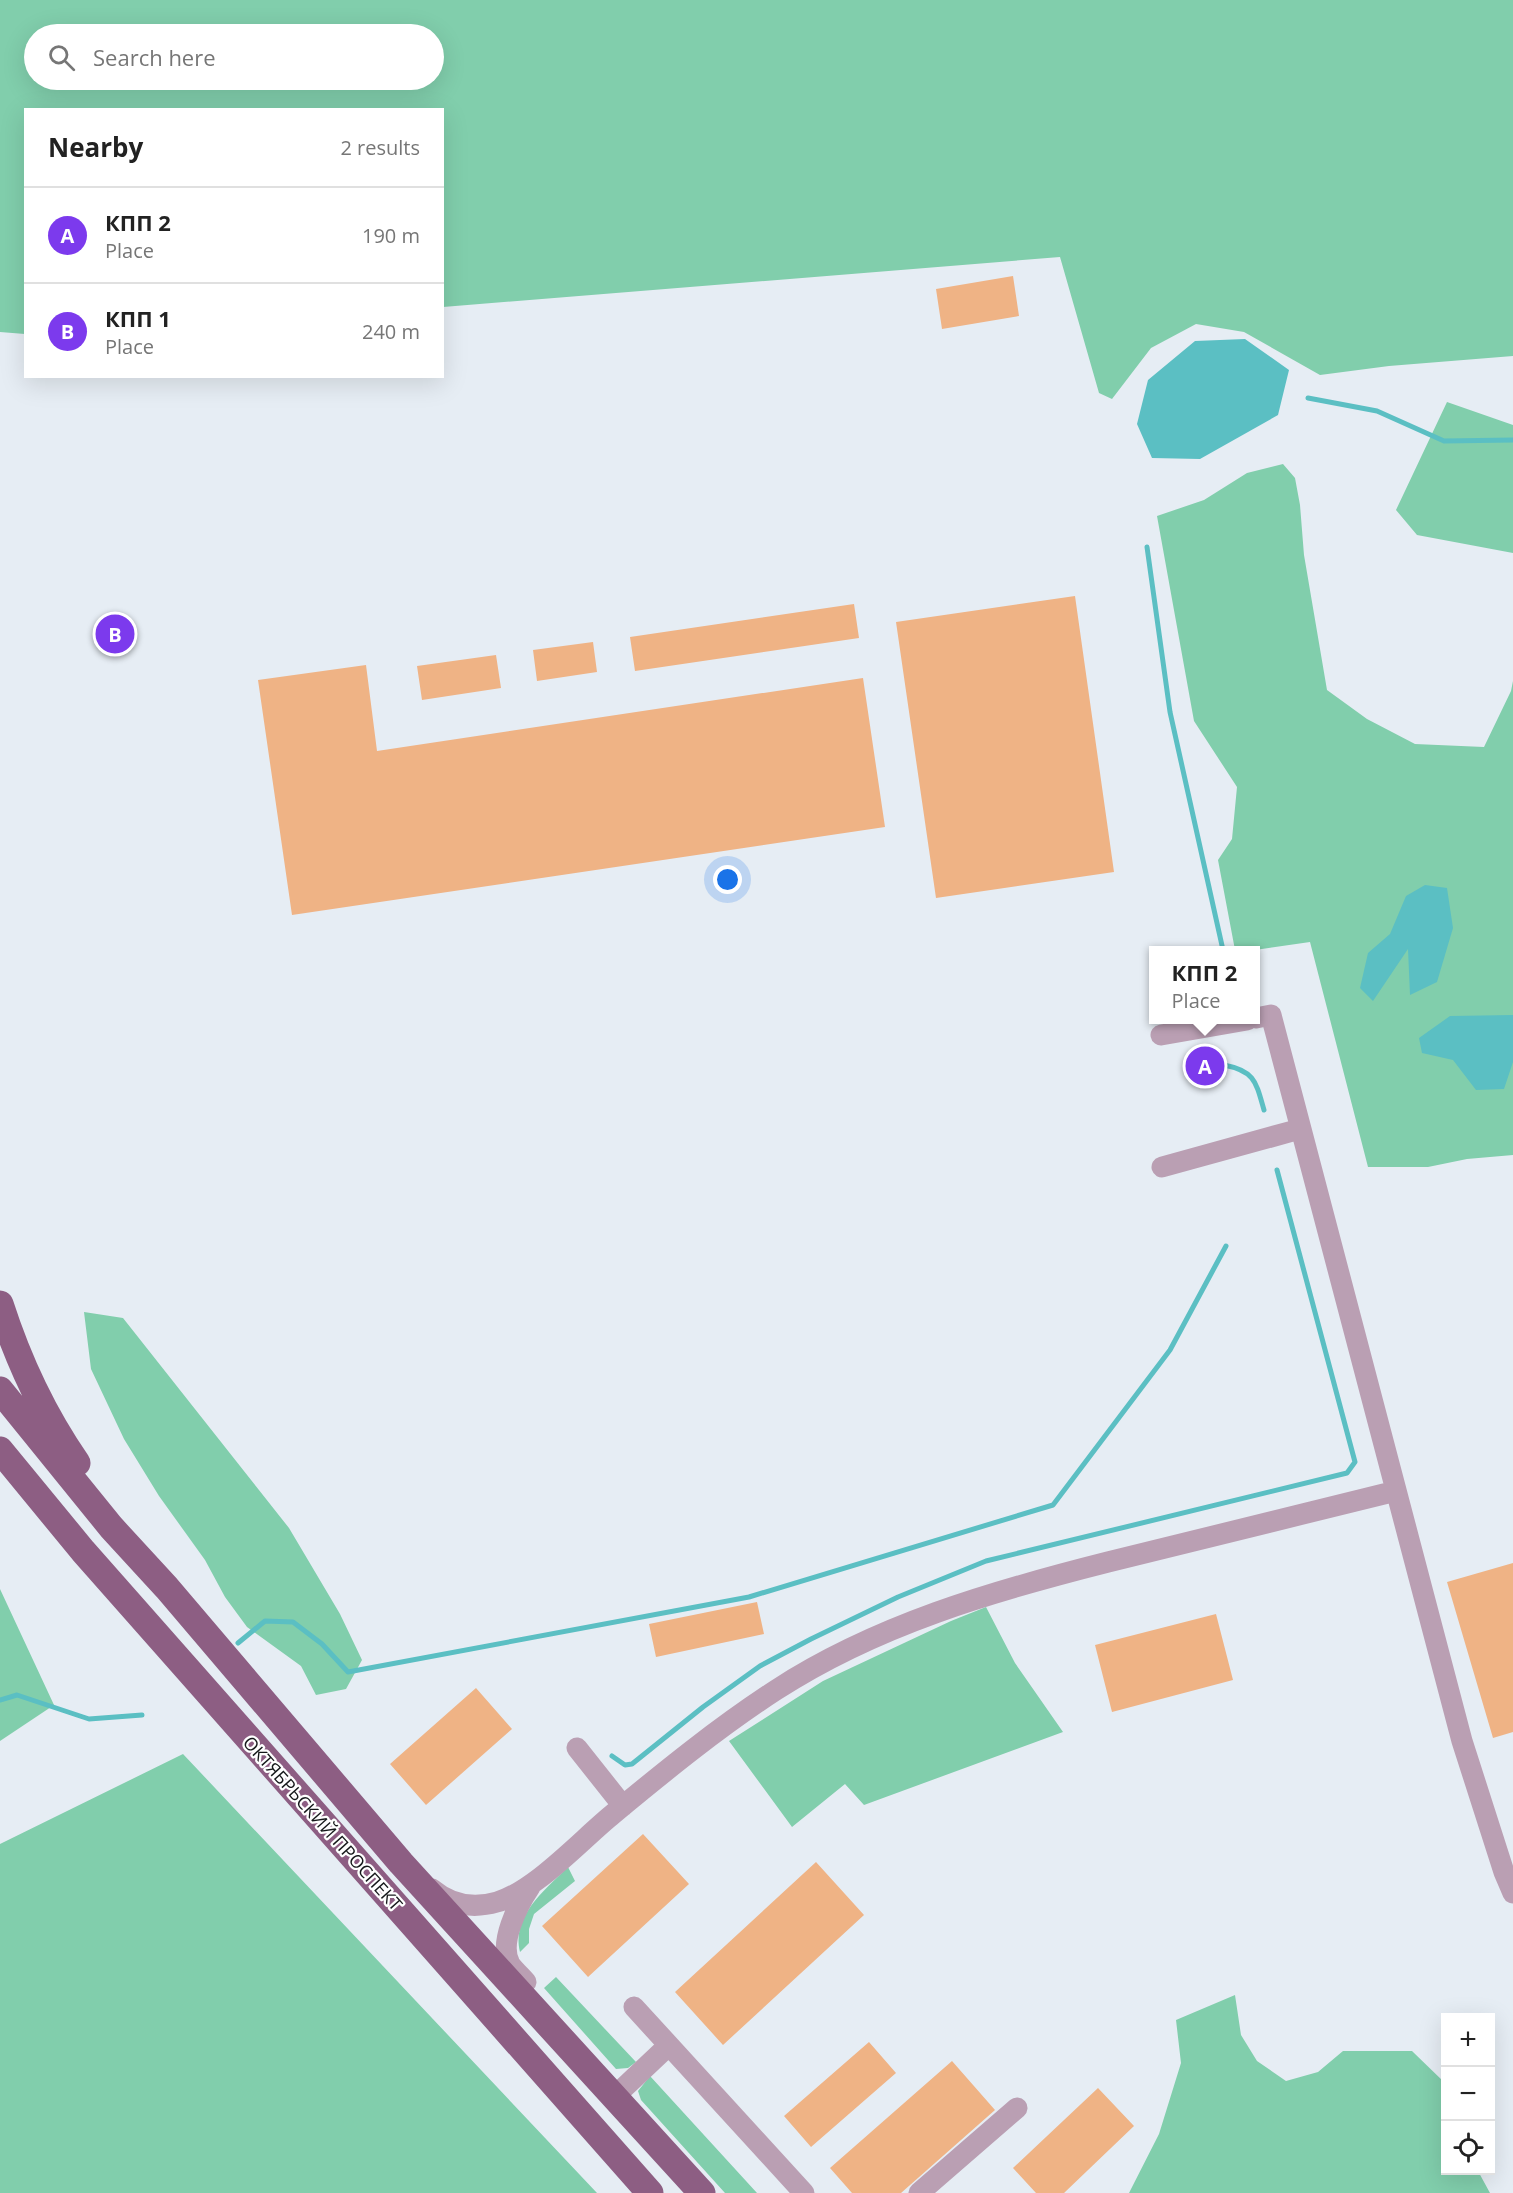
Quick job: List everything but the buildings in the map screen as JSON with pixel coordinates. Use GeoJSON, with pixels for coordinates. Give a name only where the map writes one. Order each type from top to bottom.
{"type":"FeatureCollection","features":[{"type":"Feature","properties":{"kind":"main road"},"geometry":{"type":"LineString","coordinates":[[0,1304],[19,1357],[54,1427],[166,1588]]}},
{"type":"Feature","properties":{"kind":"main road"},"geometry":{"type":"LineString","coordinates":[[0,1390],[111,1527],[166,1588]]}},
{"type":"Feature","properties":{"kind":"main road","name":"ОКТЯБРЬСКИЙ ПРОСПЕКТ"},"geometry":{"type":"LineString","coordinates":[[0,1450],[106,1578],[645,2188]]}},
{"type":"Feature","properties":{"kind":"main road","name":"ОКТЯБРЬСКИЙ ПРОСПЕКТ"},"geometry":{"type":"LineString","coordinates":[[166,1588],[402,1863],[702,2193]]}},
{"type":"Feature","properties":{"kind":"lane"},"geometry":{"type":"LineString","coordinates":[[1260,1017],[1271,1015],[1462,1741],[1497,1851],[1513,1893]]}},
{"type":"Feature","properties":{"kind":"lane"},"geometry":{"type":"LineString","coordinates":[[1161,1035],[1224,1024]]}},
{"type":"Feature","properties":{"kind":"lane"},"geometry":{"type":"LineString","coordinates":[[1162,1167],[1300,1129]]}},
{"type":"Feature","properties":{"kind":"lane"},"geometry":{"type":"LineString","coordinates":[[402,1863],[447,1900],[458,1904],[483,1905],[500,1901],[532,1884],[623,1806],[717,1732],[777,1690],[821,1664],[900,1627],[951,1607],[1045,1577],[1396,1491]]}},
{"type":"Feature","properties":{"kind":"lane"},"geometry":{"type":"LineString","coordinates":[[577,1748],[623,1806]]}},
{"type":"Feature","properties":{"kind":"lane"},"geometry":{"type":"LineString","coordinates":[[532,1884],[511,1921],[509,1963],[591,2054],[589,2069]]}},
{"type":"Feature","properties":{"kind":"lane"},"geometry":{"type":"LineString","coordinates":[[634,2007],[804,2193]]}},
{"type":"Feature","properties":{"kind":"lane"},"geometry":{"type":"LineString","coordinates":[[614,2097],[668,2046]]}},
{"type":"Feature","properties":{"kind":"lane"},"geometry":{"type":"LineString","coordinates":[[919,2193],[1017,2108]]}},
{"type":"Feature","properties":{"kind":"green space"},"geometry":{"type":"Polygon","coordinates":[[[0,0],[1513,0],[1513,356],[1389,366],[1320,375],[1244,332],[1196,324],[1151,348],[1112,399],[1099,393],[1060,257],[444,307],[444,108],[24,108],[24,334],[0,332],[0,0]]]}},
{"type":"Feature","properties":{"kind":"green space"},"geometry":{"type":"Polygon","coordinates":[[[1447,402],[1513,425],[1513,553],[1417,535],[1396,510],[1447,402]]]}},
{"type":"Feature","properties":{"kind":"green space"},"geometry":{"type":"Polygon","coordinates":[[[1283,464],[1295,478],[1300,505],[1304,555],[1327,690],[1367,719],[1415,744],[1484,747],[1511,691],[1513,681],[1513,1155],[1467,1159],[1428,1167],[1368,1167],[1310,942],[1260,949],[1260,946],[1234,946],[1218,860],[1232,839],[1237,787],[1194,721],[1157,516],[1204,500],[1247,473],[1283,464]]]}},
{"type":"Feature","properties":{"kind":"green space"},"geometry":{"type":"Polygon","coordinates":[[[84,1312],[123,1318],[289,1528],[340,1614],[362,1660],[346,1689],[316,1695],[301,1666],[247,1627],[225,1597],[205,1560],[159,1496],[124,1439],[91,1369],[84,1312]]]}},
{"type":"Feature","properties":{"kind":"green space"},"geometry":{"type":"Polygon","coordinates":[[[0,1589],[54,1705],[0,1741],[0,1589]]]}},
{"type":"Feature","properties":{"kind":"green space"},"geometry":{"type":"Polygon","coordinates":[[[986,1607],[1015,1663],[1063,1732],[864,1805],[845,1784],[792,1827],[729,1741],[823,1681],[986,1607]]]}},
{"type":"Feature","properties":{"kind":"green space"},"geometry":{"type":"Polygon","coordinates":[[[183,1754],[597,2193],[0,2193],[0,1844],[183,1754]]]}},
{"type":"Feature","properties":{"kind":"green space"},"geometry":{"type":"Polygon","coordinates":[[[568,1867],[575,1881],[534,1914],[529,1929],[529,1943],[520,1952],[520,1927],[525,1915],[540,1895],[568,1867]]]}},
{"type":"Feature","properties":{"kind":"green space"},"geometry":{"type":"Polygon","coordinates":[[[556,1977],[636,2062],[628,2068],[616,2069],[544,1988],[556,1977]]]}},
{"type":"Feature","properties":{"kind":"green space"},"geometry":{"type":"Polygon","coordinates":[[[1235,1995],[1241,2035],[1257,2061],[1286,2081],[1318,2072],[1343,2051],[1412,2051],[1441,2079],[1441,2175],[1480,2175],[1490,2193],[1129,2193],[1159,2134],[1181,2063],[1176,2020],[1235,1995]]]}},
{"type":"Feature","properties":{"kind":"green space"},"geometry":{"type":"Polygon","coordinates":[[[650,2076],[757,2193],[725,2193],[641,2100],[638,2091],[650,2076]]]}},
{"type":"Feature","properties":{"kind":"water"},"geometry":{"type":"Polygon","coordinates":[[[1245,339],[1289,370],[1278,415],[1200,459],[1152,458],[1137,424],[1148,380],[1195,341],[1245,339]]]}},
{"type":"Feature","properties":{"kind":"water"},"geometry":{"type":"Polygon","coordinates":[[[1425,885],[1447,888],[1453,928],[1437,982],[1410,995],[1408,949],[1373,1001],[1360,988],[1368,953],[1390,934],[1406,896],[1425,885]]]}},
{"type":"Feature","properties":{"kind":"water"},"geometry":{"type":"Polygon","coordinates":[[[1513,1015],[1513,1062],[1504,1089],[1476,1090],[1453,1060],[1422,1053],[1419,1038],[1450,1016],[1513,1015]]]}},
{"type":"Feature","properties":{"kind":"waterway"},"geometry":{"type":"LineString","coordinates":[[1308,398],[1377,411],[1444,441],[1513,440]]}},
{"type":"Feature","properties":{"kind":"waterway"},"geometry":{"type":"LineString","coordinates":[[1147,547],[1170,712],[1222,946]]}},
{"type":"Feature","properties":{"kind":"waterway"},"geometry":{"type":"LineString","coordinates":[[1224,1065],[1242,1071],[1253,1079],[1264,1110]]}},
{"type":"Feature","properties":{"kind":"waterway"},"geometry":{"type":"LineString","coordinates":[[612,1756],[625,1765],[632,1764],[703,1707],[760,1666],[898,1597],[986,1561],[1347,1473],[1355,1462],[1277,1170]]}},
{"type":"Feature","properties":{"kind":"waterway"},"geometry":{"type":"LineString","coordinates":[[238,1643],[265,1621],[293,1622],[322,1644],[348,1672],[749,1597],[1053,1505],[1170,1350],[1226,1246]]}},
{"type":"Feature","properties":{"kind":"waterway"},"geometry":{"type":"LineString","coordinates":[[0,1700],[17,1695],[89,1719],[142,1715]]}},
{"type":"Feature","properties":{"kind":"place","name":"КПП 1"},"geometry":{"type":"Point","coordinates":[115,634]}},
{"type":"Feature","properties":{"kind":"place","name":"КПП 2"},"geometry":{"type":"Point","coordinates":[1205,1066]}}]}
